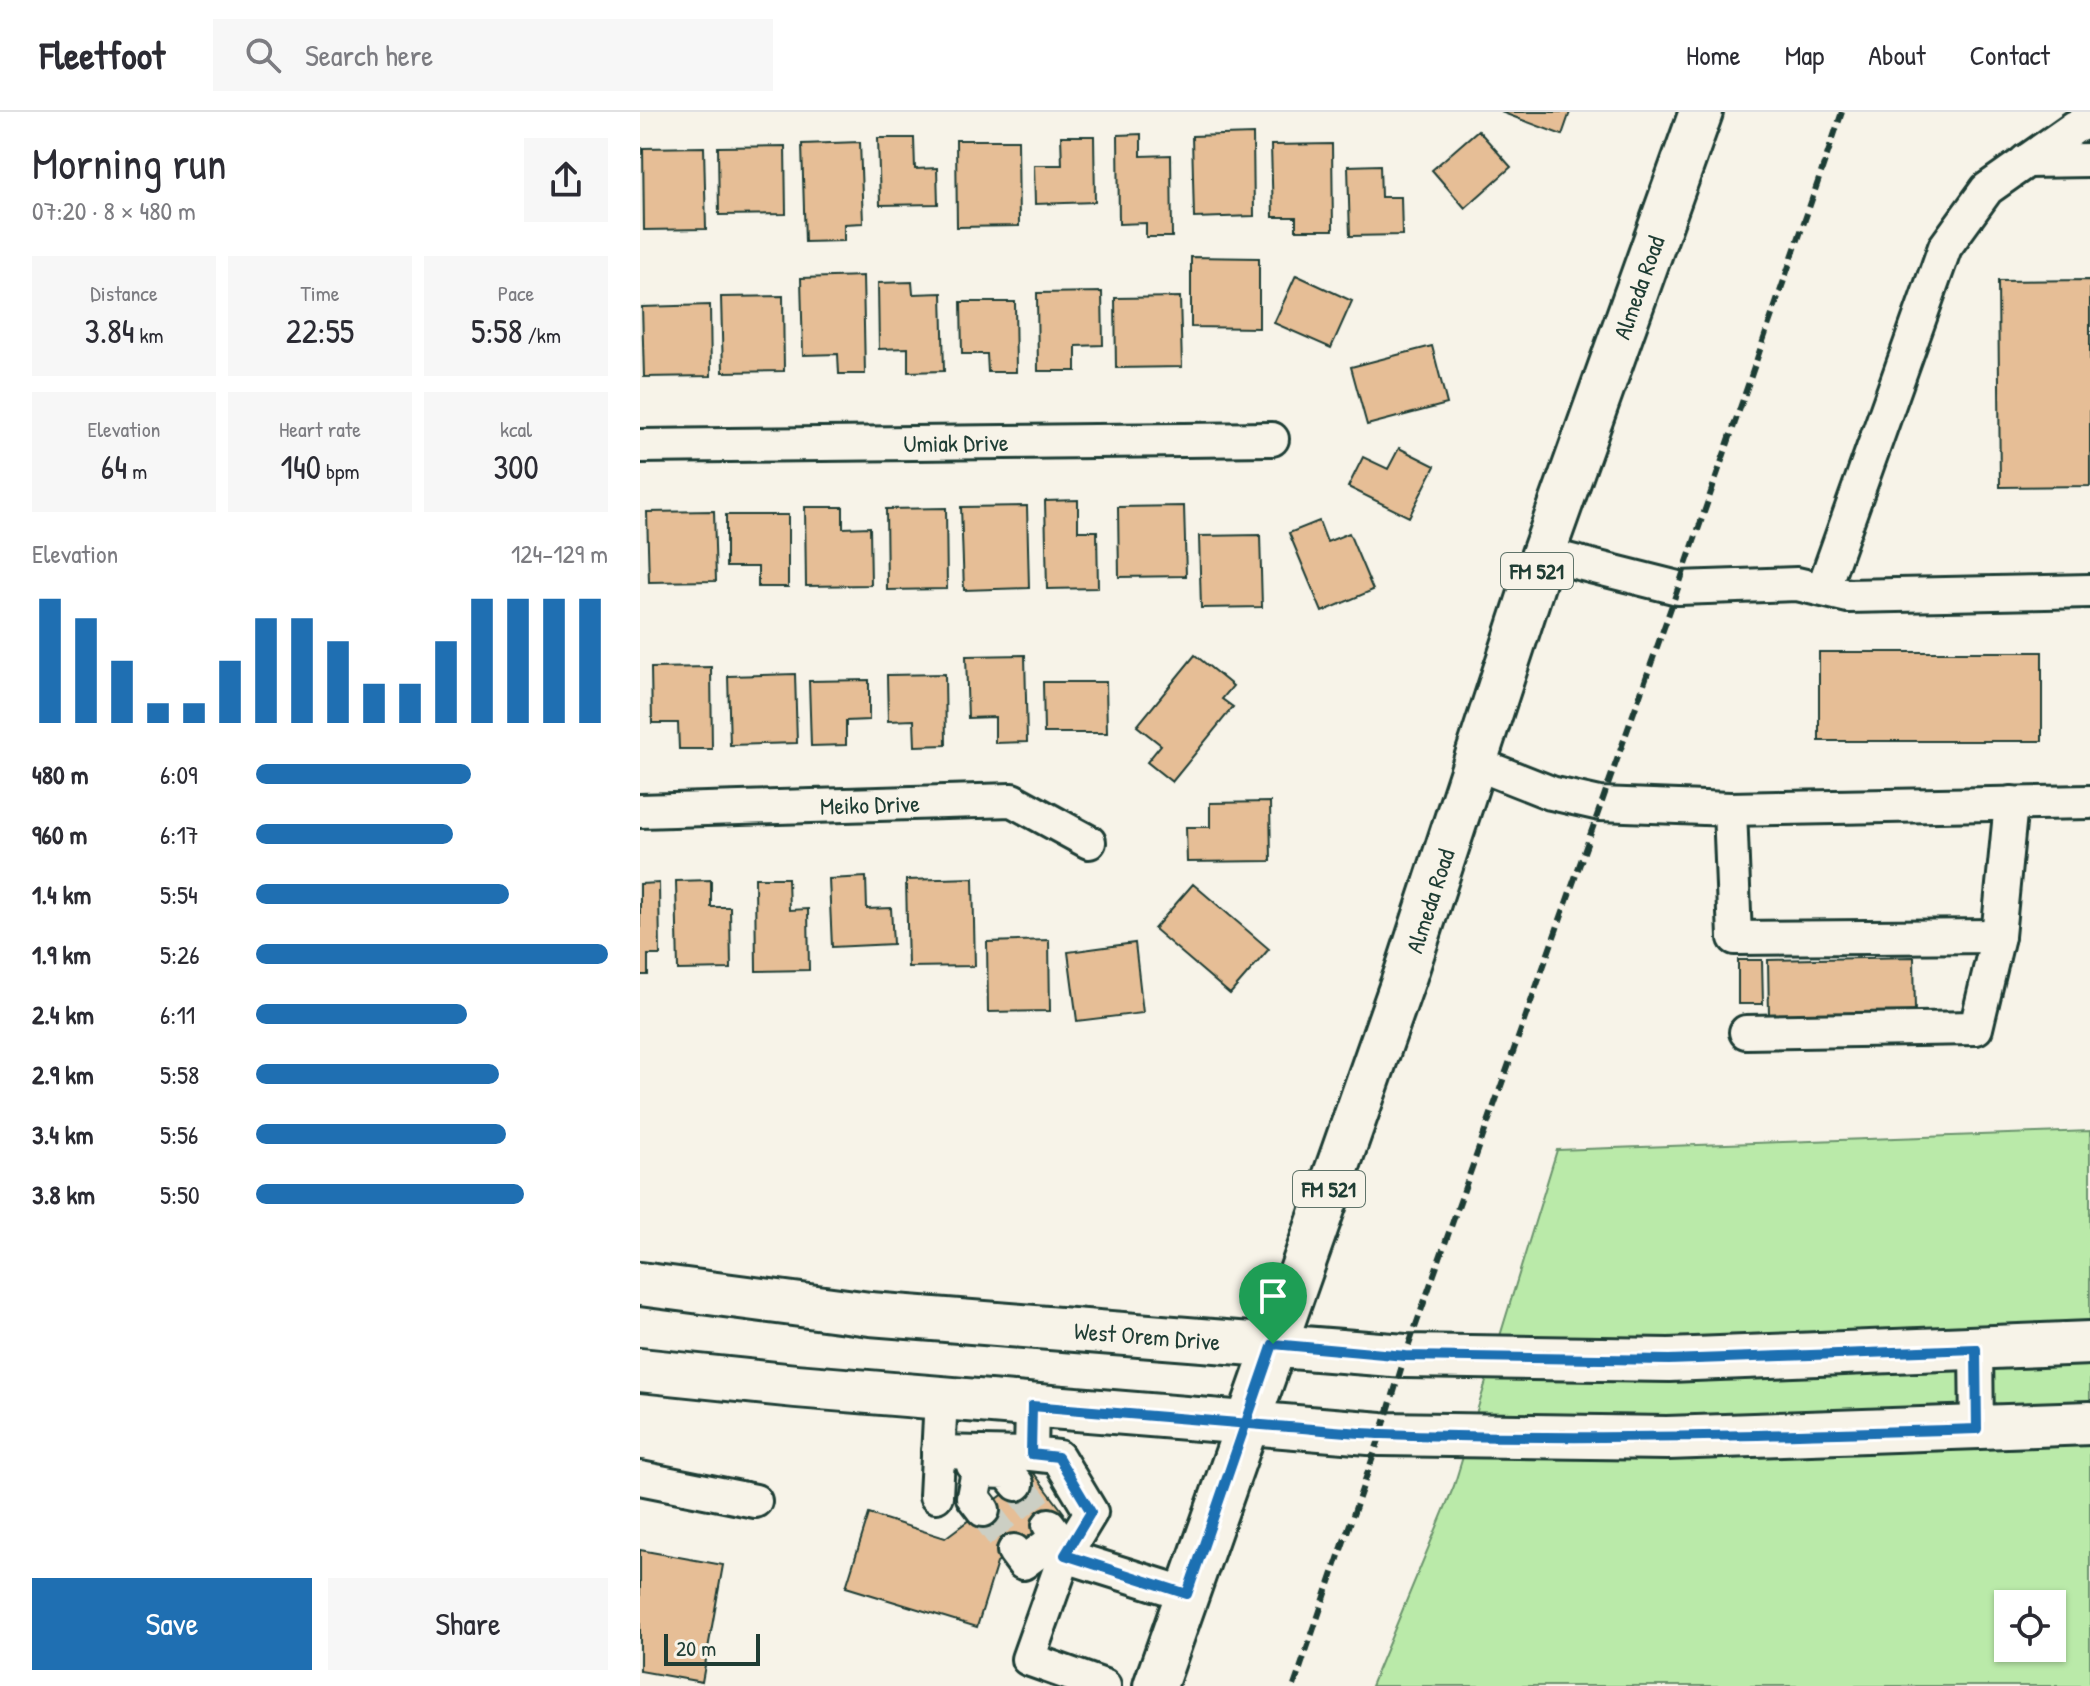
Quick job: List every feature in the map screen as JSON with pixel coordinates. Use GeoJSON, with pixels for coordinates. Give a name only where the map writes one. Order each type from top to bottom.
{"type":"FeatureCollection","features":[{"type":"Feature","properties":{"kind":"main road","name":"Almeda Road"},"geometry":{"type":"LineString","coordinates":[[1155,1686],[1406,973],[1543,554],[1701,112]]}},
{"type":"Feature","properties":{"kind":"main road","name":"West Orem Drive"},"geometry":{"type":"LineString","coordinates":[[640,1284],[870,1314],[1405,1356],[1669,1360],[2090,1343]]}},
{"type":"Feature","properties":{"kind":"main road"},"geometry":{"type":"LineString","coordinates":[[640,1370],[1381,1434],[1667,1438],[2090,1423]]}},
{"type":"Feature","properties":{"kind":"street"},"geometry":{"type":"LineString","coordinates":[[1823,589],[1945,247],[1987,189],[2075,127],[2090,121]]}},
{"type":"Feature","properties":{"kind":"street"},"geometry":{"type":"LineString","coordinates":[[2026,161],[2090,160]]}},
{"type":"Feature","properties":{"kind":"street","name":"Umiak Drive"},"geometry":{"type":"LineString","coordinates":[[640,446],[1272,439]]}},
{"type":"Feature","properties":{"kind":"street"},"geometry":{"type":"LineString","coordinates":[[1543,554],[1678,588],[1797,584],[1848,596],[2090,591]]}},
{"type":"Feature","properties":{"kind":"street"},"geometry":{"type":"LineString","coordinates":[[1475,763],[1551,793],[1600,804],[1730,809],[2090,802]]}},
{"type":"Feature","properties":{"kind":"street","name":"Meiko Drive"},"geometry":{"type":"LineString","coordinates":[[640,811],[1012,800],[1089,842]]}},
{"type":"Feature","properties":{"kind":"street"},"geometry":{"type":"LineString","coordinates":[[1746,1032],[1976,1028],[1998,936],[2011,803]]}},
{"type":"Feature","properties":{"kind":"street"},"geometry":{"type":"LineString","coordinates":[[1730,809],[1735,938],[1998,936]]}},
{"type":"Feature","properties":{"kind":"street"},"geometry":{"type":"LineString","coordinates":[[1976,1349],[1977,1429]]}},
{"type":"Feature","properties":{"kind":"street"},"geometry":{"type":"LineString","coordinates":[[941,1398],[973,1497],[983,1510]]}},
{"type":"Feature","properties":{"kind":"street"},"geometry":{"type":"LineString","coordinates":[[1031,1454],[1032,1406]]}},
{"type":"Feature","properties":{"kind":"street"},"geometry":{"type":"LineString","coordinates":[[960,1459],[1031,1454],[1058,1457],[1091,1512],[1043,1545],[1028,1659],[1104,1686]]}},
{"type":"Feature","properties":{"kind":"street"},"geometry":{"type":"LineString","coordinates":[[960,1459],[1007,1472],[1017,1484]]}},
{"type":"Feature","properties":{"kind":"street"},"geometry":{"type":"LineString","coordinates":[[936,1496],[960,1459]]}},
{"type":"Feature","properties":{"kind":"street"},"geometry":{"type":"LineString","coordinates":[[640,1478],[755,1501]]}},
{"type":"Feature","properties":{"kind":"street"},"geometry":{"type":"LineString","coordinates":[[1043,1545],[1187,1594]]}},
{"type":"Feature","properties":{"kind":"green space"},"geometry":{"type":"Polygon","coordinates":[[[2090,1131],[2090,1686],[1371,1686],[1454,1486],[1557,1150],[2090,1131]]]}},
{"type":"Feature","properties":{"kind":"building"},"geometry":{"type":"Polygon","coordinates":[[[1501,112],[1570,112],[1562,135],[1501,112]]]}},
{"type":"Feature","properties":{"kind":"building"},"geometry":{"type":"Polygon","coordinates":[[[1478,130],[1511,167],[1465,208],[1432,170],[1478,130]]]}},
{"type":"Feature","properties":{"kind":"building"},"geometry":{"type":"Polygon","coordinates":[[[1141,134],[1141,156],[1171,155],[1172,237],[1146,237],[1146,223],[1119,224],[1118,135],[1141,134]]]}},
{"type":"Feature","properties":{"kind":"building"},"geometry":{"type":"Polygon","coordinates":[[[1253,134],[1254,216],[1194,218],[1192,136],[1253,134]]]}},
{"type":"Feature","properties":{"kind":"building"},"geometry":{"type":"Polygon","coordinates":[[[1061,136],[1094,136],[1095,202],[1035,204],[1034,165],[1062,165],[1061,136]]]}},
{"type":"Feature","properties":{"kind":"building"},"geometry":{"type":"Polygon","coordinates":[[[878,138],[914,138],[915,169],[937,168],[938,204],[880,205],[878,138]]]}},
{"type":"Feature","properties":{"kind":"building"},"geometry":{"type":"Polygon","coordinates":[[[956,140],[1018,140],[1019,226],[957,227],[956,140]]]}},
{"type":"Feature","properties":{"kind":"building"},"geometry":{"type":"Polygon","coordinates":[[[860,142],[863,223],[844,224],[844,241],[805,242],[802,144],[860,142]]]}},
{"type":"Feature","properties":{"kind":"building"},"geometry":{"type":"Polygon","coordinates":[[[1332,144],[1333,230],[1296,230],[1296,217],[1273,217],[1271,145],[1332,144]]]}},
{"type":"Feature","properties":{"kind":"building"},"geometry":{"type":"Polygon","coordinates":[[[785,146],[786,214],[719,215],[718,147],[785,146]]]}},
{"type":"Feature","properties":{"kind":"building"},"geometry":{"type":"Polygon","coordinates":[[[704,147],[706,229],[644,230],[643,148],[704,147]]]}},
{"type":"Feature","properties":{"kind":"building"},"geometry":{"type":"Polygon","coordinates":[[[1380,165],[1381,197],[1401,197],[1402,235],[1350,236],[1348,166],[1380,165]]]}},
{"type":"Feature","properties":{"kind":"building"},"geometry":{"type":"Polygon","coordinates":[[[1191,257],[1259,258],[1259,328],[1191,327],[1191,257]]]}},
{"type":"Feature","properties":{"kind":"building"},"geometry":{"type":"Polygon","coordinates":[[[1296,275],[1352,301],[1331,348],[1274,323],[1296,275]]]}},
{"type":"Feature","properties":{"kind":"building"},"geometry":{"type":"Polygon","coordinates":[[[863,276],[865,374],[839,374],[838,354],[803,355],[801,278],[863,276]]]}},
{"type":"Feature","properties":{"kind":"building"},"geometry":{"type":"Polygon","coordinates":[[[2090,280],[2090,486],[2000,487],[1998,281],[2090,280]]]}},
{"type":"Feature","properties":{"kind":"building"},"geometry":{"type":"Polygon","coordinates":[[[912,282],[913,294],[942,293],[944,371],[908,372],[908,348],[879,349],[878,283],[912,282]]]}},
{"type":"Feature","properties":{"kind":"building"},"geometry":{"type":"Polygon","coordinates":[[[1102,292],[1103,345],[1076,346],[1076,371],[1038,371],[1037,293],[1102,292]]]}},
{"type":"Feature","properties":{"kind":"building"},"geometry":{"type":"Polygon","coordinates":[[[783,296],[784,371],[723,372],[721,297],[783,296]]]}},
{"type":"Feature","properties":{"kind":"building"},"geometry":{"type":"Polygon","coordinates":[[[1180,297],[1182,367],[1116,368],[1115,298],[1180,297]]]}},
{"type":"Feature","properties":{"kind":"building"},"geometry":{"type":"Polygon","coordinates":[[[961,302],[1015,302],[1016,372],[988,372],[987,354],[962,354],[961,302]]]}},
{"type":"Feature","properties":{"kind":"building"},"geometry":{"type":"Polygon","coordinates":[[[710,305],[711,376],[644,377],[642,307],[710,305]]]}},
{"type":"Feature","properties":{"kind":"building"},"geometry":{"type":"Polygon","coordinates":[[[1432,346],[1447,404],[1367,425],[1351,367],[1432,346]]]}},
{"type":"Feature","properties":{"kind":"building"},"geometry":{"type":"Polygon","coordinates":[[[1399,448],[1435,466],[1409,517],[1348,487],[1363,457],[1388,469],[1399,448]]]}},
{"type":"Feature","properties":{"kind":"building"},"geometry":{"type":"Polygon","coordinates":[[[1078,500],[1078,531],[1097,531],[1098,588],[1047,589],[1045,501],[1078,500]]]}},
{"type":"Feature","properties":{"kind":"building"},"geometry":{"type":"Polygon","coordinates":[[[1027,506],[1029,588],[964,590],[961,507],[1027,506]]]}},
{"type":"Feature","properties":{"kind":"building"},"geometry":{"type":"Polygon","coordinates":[[[1184,506],[1186,576],[1119,577],[1118,507],[1184,506]]]}},
{"type":"Feature","properties":{"kind":"building"},"geometry":{"type":"Polygon","coordinates":[[[805,507],[843,507],[843,528],[870,527],[871,585],[806,586],[805,507]]]}},
{"type":"Feature","properties":{"kind":"building"},"geometry":{"type":"Polygon","coordinates":[[[946,508],[947,589],[887,590],[886,509],[946,508]]]}},
{"type":"Feature","properties":{"kind":"building"},"geometry":{"type":"Polygon","coordinates":[[[714,511],[716,581],[649,582],[647,512],[714,511]]]}},
{"type":"Feature","properties":{"kind":"building"},"geometry":{"type":"Polygon","coordinates":[[[726,515],[788,515],[788,587],[758,587],[758,567],[726,567],[726,515]]]}},
{"type":"Feature","properties":{"kind":"building"},"geometry":{"type":"Polygon","coordinates":[[[1319,521],[1327,542],[1349,533],[1373,590],[1322,612],[1289,533],[1319,521]]]}},
{"type":"Feature","properties":{"kind":"building"},"geometry":{"type":"Polygon","coordinates":[[[1260,535],[1262,607],[1201,608],[1199,536],[1260,535]]]}},
{"type":"Feature","properties":{"kind":"building"},"geometry":{"type":"Polygon","coordinates":[[[1819,652],[2042,652],[2042,741],[1819,741],[1819,652]]]}},
{"type":"Feature","properties":{"kind":"building"},"geometry":{"type":"Polygon","coordinates":[[[1025,655],[1027,742],[995,743],[995,717],[968,718],[966,656],[1025,655]]]}},
{"type":"Feature","properties":{"kind":"building"},"geometry":{"type":"Polygon","coordinates":[[[1195,655],[1233,686],[1222,699],[1233,707],[1172,782],[1147,762],[1161,745],[1137,726],[1195,655]]]}},
{"type":"Feature","properties":{"kind":"building"},"geometry":{"type":"Polygon","coordinates":[[[711,667],[712,749],[679,749],[678,723],[652,723],[651,668],[711,667]]]}},
{"type":"Feature","properties":{"kind":"building"},"geometry":{"type":"Polygon","coordinates":[[[795,674],[797,743],[730,745],[728,676],[795,674]]]}},
{"type":"Feature","properties":{"kind":"building"},"geometry":{"type":"Polygon","coordinates":[[[945,674],[946,745],[915,746],[914,720],[888,721],[887,675],[945,674]]]}},
{"type":"Feature","properties":{"kind":"building"},"geometry":{"type":"Polygon","coordinates":[[[869,680],[869,720],[846,721],[846,745],[811,746],[809,681],[869,680]]]}},
{"type":"Feature","properties":{"kind":"building"},"geometry":{"type":"Polygon","coordinates":[[[1043,682],[1106,682],[1107,733],[1044,733],[1043,682]]]}},
{"type":"Feature","properties":{"kind":"building"},"geometry":{"type":"Polygon","coordinates":[[[1270,802],[1271,861],[1187,862],[1186,827],[1210,827],[1210,803],[1270,802]]]}},
{"type":"Feature","properties":{"kind":"building"},"geometry":{"type":"Polygon","coordinates":[[[866,877],[867,909],[891,908],[893,944],[832,947],[829,879],[866,877]]]}},
{"type":"Feature","properties":{"kind":"building"},"geometry":{"type":"Polygon","coordinates":[[[755,878],[788,878],[789,910],[808,909],[809,970],[756,971],[755,878]]]}},
{"type":"Feature","properties":{"kind":"building"},"geometry":{"type":"Polygon","coordinates":[[[973,878],[975,966],[908,967],[906,880],[973,878]]]}},
{"type":"Feature","properties":{"kind":"building"},"geometry":{"type":"Polygon","coordinates":[[[711,880],[711,907],[730,907],[731,969],[678,970],[676,881],[711,880]]]}},
{"type":"Feature","properties":{"kind":"building"},"geometry":{"type":"Polygon","coordinates":[[[659,883],[660,955],[648,955],[648,975],[640,975],[640,884],[659,883]]]}},
{"type":"Feature","properties":{"kind":"building"},"geometry":{"type":"Polygon","coordinates":[[[1193,884],[1269,949],[1230,994],[1154,929],[1193,884]]]}},
{"type":"Feature","properties":{"kind":"building"},"geometry":{"type":"Polygon","coordinates":[[[1049,940],[1050,1011],[988,1012],[987,942],[1049,940]]]}},
{"type":"Feature","properties":{"kind":"building"},"geometry":{"type":"Polygon","coordinates":[[[1135,943],[1143,1013],[1077,1021],[1068,952],[1135,943]]]}},
{"type":"Feature","properties":{"kind":"building"},"geometry":{"type":"Polygon","coordinates":[[[1914,957],[1915,1012],[1769,1015],[1768,960],[1914,957]]]}},
{"type":"Feature","properties":{"kind":"building"},"geometry":{"type":"Polygon","coordinates":[[[1738,960],[1762,960],[1763,1004],[1738,1004],[1738,960]]]}},
{"type":"Feature","properties":{"kind":"building"},"geometry":{"type":"Polygon","coordinates":[[[1033,1472],[1064,1513],[997,1563],[977,1627],[846,1587],[869,1514],[945,1538],[1033,1472]]]}},
{"type":"Feature","properties":{"kind":"building"},"geometry":{"type":"Polygon","coordinates":[[[640,1550],[723,1565],[702,1682],[640,1671],[640,1550]]]}},
{"type":"Feature","properties":{"kind":"tunnel"},"geometry":{"type":"LineString","coordinates":[[1017,1484],[1049,1525]]}},
{"type":"Feature","properties":{"kind":"tunnel"},"geometry":{"type":"LineString","coordinates":[[983,1510],[1014,1551]]}},
{"type":"Feature","properties":{"kind":"railway"},"geometry":{"type":"LineString","coordinates":[[1294,1686],[1405,1356],[1678,588],[1842,112]]}},
{"type":"Feature","properties":{"kind":"route"},"geometry":{"type":"LineString","coordinates":[[1273,1344],[1246,1423],[1187,1594],[1065,1555],[1091,1512],[1058,1457],[1031,1454],[1032,1406],[1174,1418],[1246,1423],[1381,1434],[1667,1438],[1977,1429],[1976,1349],[1669,1360],[1405,1356],[1273,1344]]}}]}
